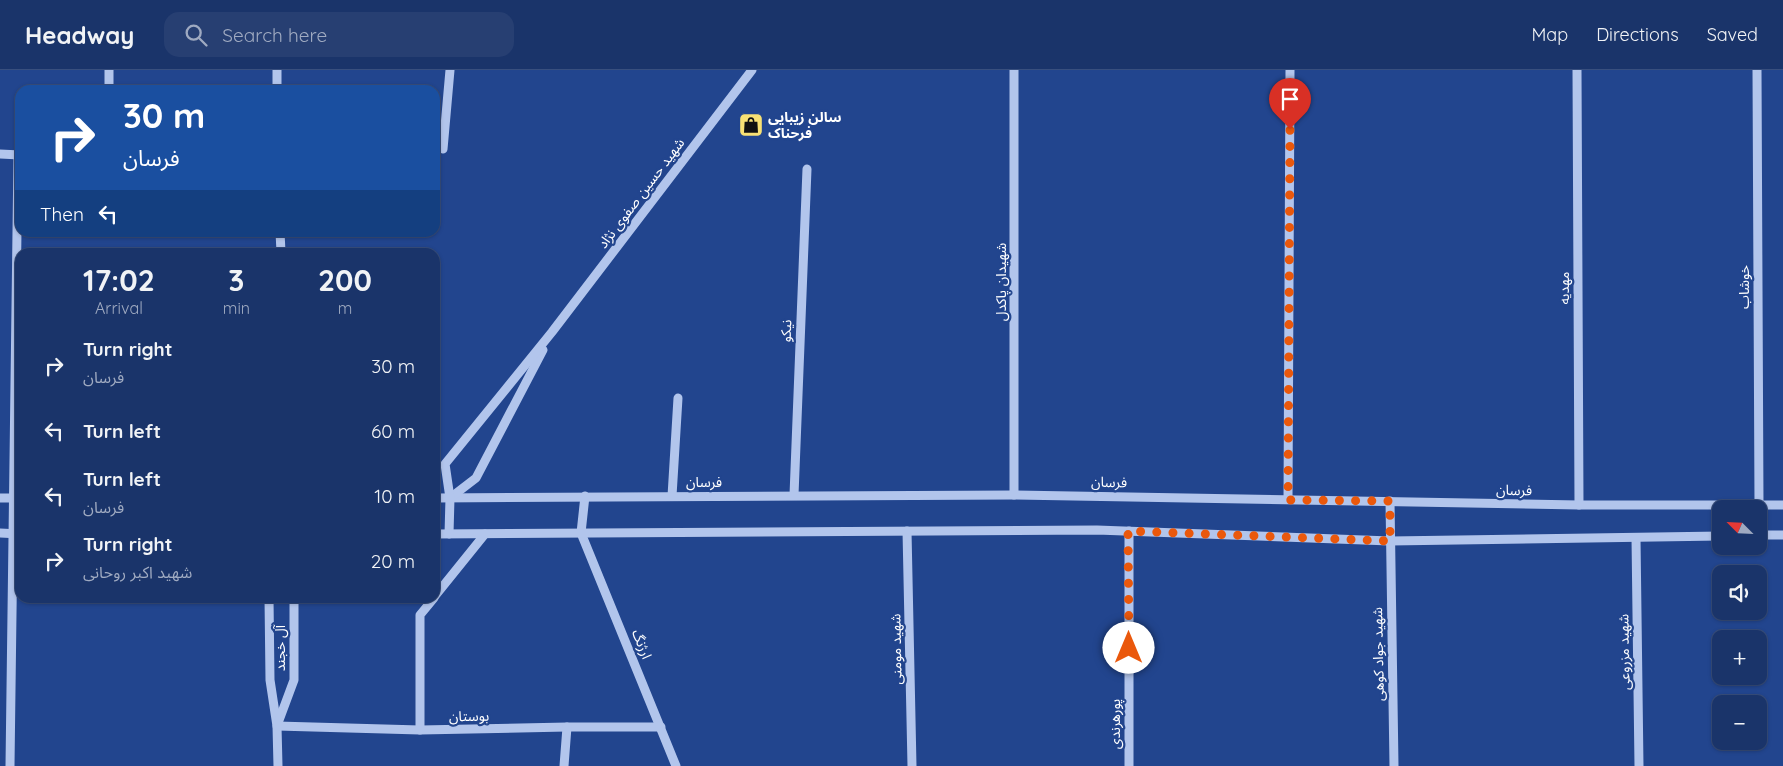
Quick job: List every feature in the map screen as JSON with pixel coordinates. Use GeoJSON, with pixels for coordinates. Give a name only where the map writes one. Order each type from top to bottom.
{"type":"FeatureCollection","features":[{"type":"Feature","properties":{"kind":"street"},"geometry":{"type":"LineString","coordinates":[[109,70],[109,85]]}},
{"type":"Feature","properties":{"kind":"street"},"geometry":{"type":"LineString","coordinates":[[277,70],[277,85]]}},
{"type":"Feature","properties":{"kind":"street"},"geometry":{"type":"LineString","coordinates":[[443,149],[450,70]]}},
{"type":"Feature","properties":{"kind":"street","name":"شهید حسین صفوی نژاد"},"geometry":{"type":"LineString","coordinates":[[552,332],[752,70]]}},
{"type":"Feature","properties":{"kind":"street","name":"شهیدان پاکدل"},"geometry":{"type":"LineString","coordinates":[[1014,70],[1014,494]]}},
{"type":"Feature","properties":{"kind":"street"},"geometry":{"type":"LineString","coordinates":[[1288,500],[1290,70]]}},
{"type":"Feature","properties":{"kind":"street","name":"مهدیه"},"geometry":{"type":"LineString","coordinates":[[1577,70],[1579,505]]}},
{"type":"Feature","properties":{"kind":"street","name":"خوشاب"},"geometry":{"type":"LineString","coordinates":[[1757,70],[1759,500]]}},
{"type":"Feature","properties":{"kind":"street"},"geometry":{"type":"LineString","coordinates":[[0,154],[15,155]]}},
{"type":"Feature","properties":{"kind":"street","name":"نیکو"},"geometry":{"type":"LineString","coordinates":[[794,496],[806,168]]}},
{"type":"Feature","properties":{"kind":"street"},"geometry":{"type":"LineString","coordinates":[[449,534],[450,498],[445,464],[552,332]]}},
{"type":"Feature","properties":{"kind":"street"},"geometry":{"type":"LineString","coordinates":[[450,498],[476,478],[552,332]]}},
{"type":"Feature","properties":{"kind":"street"},"geometry":{"type":"LineString","coordinates":[[672,496],[678,398]]}},
{"type":"Feature","properties":{"kind":"street","name":"فرسان"},"geometry":{"type":"LineString","coordinates":[[440,498],[1014,494],[1579,505],[1712,505]]}},
{"type":"Feature","properties":{"kind":"street"},"geometry":{"type":"LineString","coordinates":[[581,534],[585,496]]}},
{"type":"Feature","properties":{"kind":"street"},"geometry":{"type":"LineString","coordinates":[[0,498],[15,498]]}},
{"type":"Feature","properties":{"kind":"street","name":"شهید جواد کوهی"},"geometry":{"type":"LineString","coordinates":[[1390,501],[1394,766]]}},
{"type":"Feature","properties":{"kind":"street","name":"فرسان"},"geometry":{"type":"LineString","coordinates":[[1768,505],[1783,504]]}},
{"type":"Feature","properties":{"kind":"street"},"geometry":{"type":"LineString","coordinates":[[440,534],[1097,530],[1390,541],[1712,536]]}},
{"type":"Feature","properties":{"kind":"street","name":"شهید مومنی"},"geometry":{"type":"LineString","coordinates":[[907,531],[912,766]]}},
{"type":"Feature","properties":{"kind":"street","name":"پورهرندی"},"geometry":{"type":"LineString","coordinates":[[1128,531],[1129,766]]}},
{"type":"Feature","properties":{"kind":"street"},"geometry":{"type":"LineString","coordinates":[[0,533],[15,534]]}},
{"type":"Feature","properties":{"kind":"street"},"geometry":{"type":"LineString","coordinates":[[440,591],[485,534]]}},
{"type":"Feature","properties":{"kind":"street","name":"ارژنگ"},"geometry":{"type":"LineString","coordinates":[[581,534],[676,766]]}},
{"type":"Feature","properties":{"kind":"street"},"geometry":{"type":"LineString","coordinates":[[1768,535],[1783,536]]}},
{"type":"Feature","properties":{"kind":"street","name":"شهید مزروعی"},"geometry":{"type":"LineString","coordinates":[[1636,538],[1639,766]]}},
{"type":"Feature","properties":{"kind":"street"},"geometry":{"type":"LineString","coordinates":[[10,766],[15,600]]}},
{"type":"Feature","properties":{"kind":"street","name":"آل خجند"},"geometry":{"type":"LineString","coordinates":[[269,603],[270,680],[277,726],[278,766]]}},
{"type":"Feature","properties":{"kind":"street","name":"آل خجند"},"geometry":{"type":"LineString","coordinates":[[277,726],[294,680],[294,603]]}},
{"type":"Feature","properties":{"kind":"street"},"geometry":{"type":"LineString","coordinates":[[420,730],[420,614],[430,603]]}},
{"type":"Feature","properties":{"kind":"street","name":"بوستان"},"geometry":{"type":"LineString","coordinates":[[277,726],[420,730],[661,727]]}},
{"type":"Feature","properties":{"kind":"street"},"geometry":{"type":"LineString","coordinates":[[564,766],[567,727]]}},
{"type":"Feature","properties":{"kind":"place","name":"سالن زیبایی فرحناک"},"geometry":{"type":"Point","coordinates":[751,125]}},
{"type":"Feature","properties":{"kind":"route"},"geometry":{"type":"LineString","coordinates":[[1129,648],[1128,531],[1390,541],[1390,501],[1288,500],[1290,129]]}}]}
